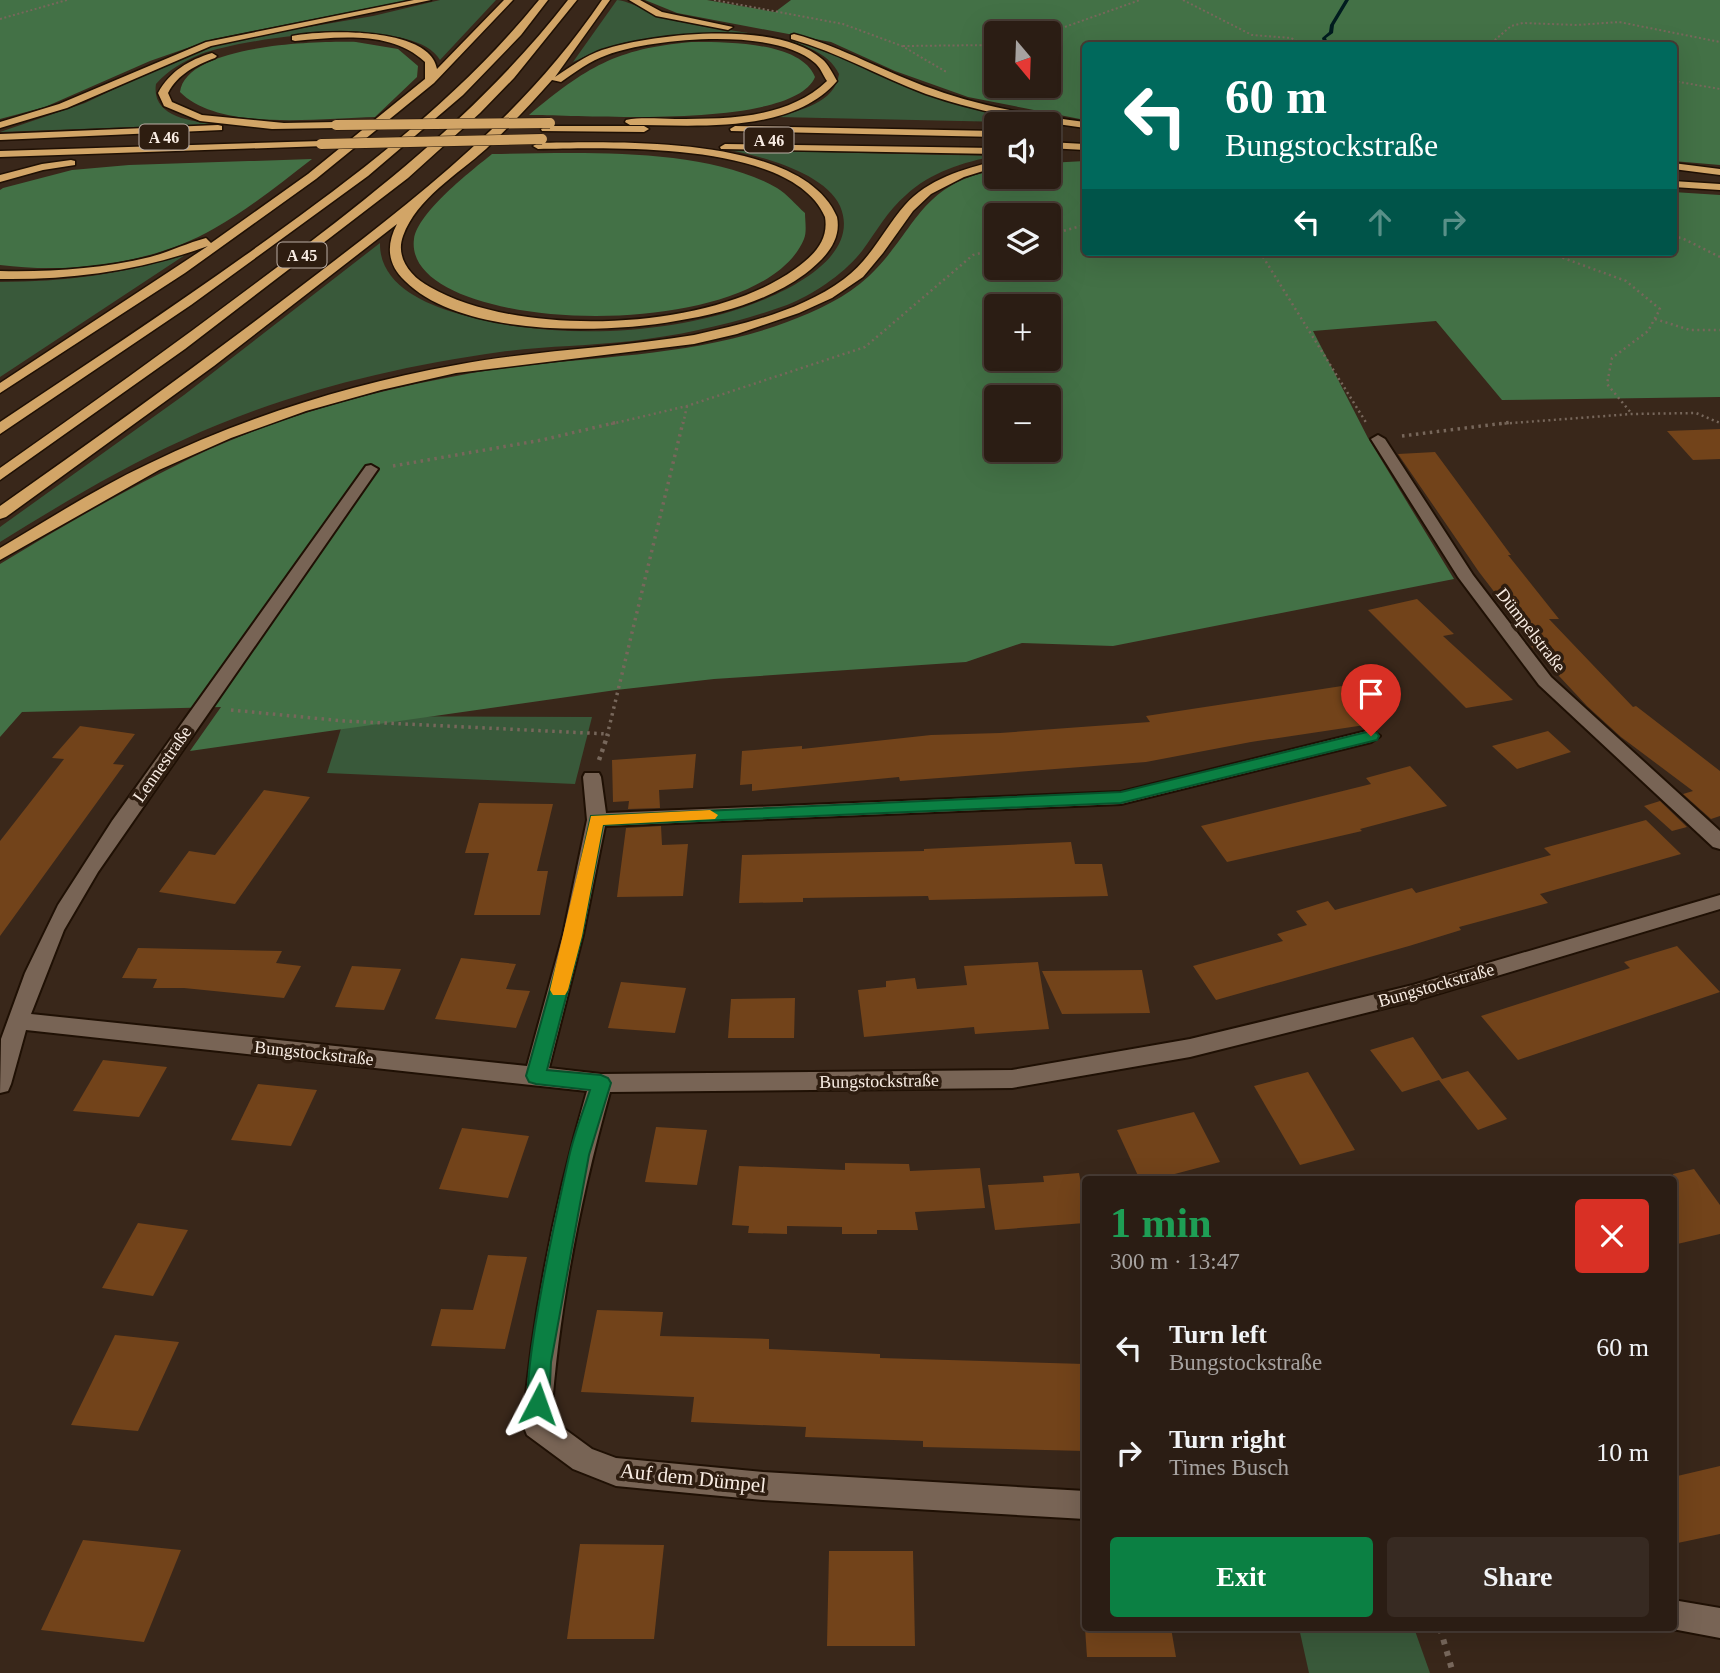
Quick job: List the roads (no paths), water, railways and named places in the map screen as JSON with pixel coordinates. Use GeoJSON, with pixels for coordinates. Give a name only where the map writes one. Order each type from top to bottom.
{"type":"FeatureCollection","features":[{"type":"Feature","properties":{"kind":"highway"},"geometry":{"type":"LineString","coordinates":[[0,125],[63,106],[173,57],[209,44],[427,0]]}},
{"type":"Feature","properties":{"kind":"highway"},"geometry":{"type":"LineString","coordinates":[[0,388],[247,225],[328,165],[430,81],[474,39],[509,0]]}},
{"type":"Feature","properties":{"kind":"highway","name":"A 45"},"geometry":{"type":"LineString","coordinates":[[0,429],[221,279],[370,170],[450,103],[511,41],[544,0]]}},
{"type":"Feature","properties":{"kind":"highway","name":"A 45"},"geometry":{"type":"LineString","coordinates":[[0,475],[163,361],[359,212],[488,102],[540,45],[573,0]]}},
{"type":"Feature","properties":{"kind":"highway"},"geometry":{"type":"LineString","coordinates":[[527,102],[581,40],[606,0]]}},
{"type":"Feature","properties":{"kind":"highway"},"geometry":{"type":"LineString","coordinates":[[633,0],[644,8],[680,19],[817,42],[916,86],[961,101],[1082,127]]}},
{"type":"Feature","properties":{"kind":"highway"},"geometry":{"type":"LineString","coordinates":[[332,129],[200,118],[168,104],[163,93],[175,75],[204,59],[257,43],[317,36],[373,38],[407,45],[429,59],[432,67],[430,81]]}},
{"type":"Feature","properties":{"kind":"highway"},"geometry":{"type":"LineString","coordinates":[[0,179],[42,167],[94,160],[244,153],[320,147],[544,134],[630,122],[754,117],[809,102],[825,91],[832,80],[830,71],[823,63],[804,51],[786,45],[737,38],[684,38],[642,43],[603,53],[579,64],[527,102],[415,204],[140,415],[0,514]]}},
{"type":"Feature","properties":{"kind":"highway"},"geometry":{"type":"LineString","coordinates":[[630,122],[984,127]]}},
{"type":"Feature","properties":{"kind":"highway"},"geometry":{"type":"LineString","coordinates":[[0,137],[286,126]]}},
{"type":"Feature","properties":{"kind":"highway"},"geometry":{"type":"LineString","coordinates":[[1061,129],[1082,128]]}},
{"type":"Feature","properties":{"kind":"highway","name":"A 46"},"geometry":{"type":"LineString","coordinates":[[0,144],[332,129],[706,139]]}},
{"type":"Feature","properties":{"kind":"highway"},"geometry":{"type":"LineString","coordinates":[[415,204],[400,229],[395,246],[398,264],[406,277],[439,300],[457,306],[484,314],[552,323],[618,324],[665,320],[728,305],[786,281],[808,267],[825,249],[832,231],[832,216],[822,200],[808,185],[781,172],[725,156],[595,145],[544,134]]}},
{"type":"Feature","properties":{"kind":"highway","name":"A 46"},"geometry":{"type":"LineString","coordinates":[[544,134],[984,134]]}},
{"type":"Feature","properties":{"kind":"highway"},"geometry":{"type":"LineString","coordinates":[[1061,135],[1082,136]]}},
{"type":"Feature","properties":{"kind":"highway","name":"A 46"},"geometry":{"type":"LineString","coordinates":[[719,139],[984,144]]}},
{"type":"Feature","properties":{"kind":"highway"},"geometry":{"type":"LineString","coordinates":[[595,145],[984,151]]}},
{"type":"Feature","properties":{"kind":"highway"},"geometry":{"type":"LineString","coordinates":[[1061,146],[1082,147]]}},
{"type":"Feature","properties":{"kind":"highway","name":"A 46"},"geometry":{"type":"LineString","coordinates":[[0,154],[320,147]]}},
{"type":"Feature","properties":{"kind":"highway"},"geometry":{"type":"LineString","coordinates":[[0,161],[244,153]]}},
{"type":"Feature","properties":{"kind":"highway"},"geometry":{"type":"LineString","coordinates":[[1061,155],[1082,156]]}},
{"type":"Feature","properties":{"kind":"highway"},"geometry":{"type":"LineString","coordinates":[[0,555],[89,501],[153,468],[222,436],[343,394],[458,368],[687,342],[742,328],[808,305],[858,275],[911,206],[930,189],[956,176],[984,168]]}},
{"type":"Feature","properties":{"kind":"highway"},"geometry":{"type":"LineString","coordinates":[[1677,168],[1720,172]]}},
{"type":"Feature","properties":{"kind":"highway"},"geometry":{"type":"LineString","coordinates":[[1677,182],[1720,186]]}},
{"type":"Feature","properties":{"kind":"highway"},"geometry":{"type":"LineString","coordinates":[[0,275],[64,275],[119,267],[164,257],[247,225]]}},
{"type":"Feature","properties":{"kind":"street","name":"Dümpelstraße"},"geometry":{"type":"LineString","coordinates":[[1378,439],[1466,577],[1545,681],[1720,842]]}},
{"type":"Feature","properties":{"kind":"street","name":"Lennestraße"},"geometry":{"type":"LineString","coordinates":[[0,1084],[10,1042],[38,969],[66,909],[97,859],[202,707],[371,469]]}},
{"type":"Feature","properties":{"kind":"street"},"geometry":{"type":"LineString","coordinates":[[597,820],[1121,797],[1371,736]]}},
{"type":"Feature","properties":{"kind":"street"},"geometry":{"type":"LineString","coordinates":[[536,1076],[573,936],[597,820],[592,777]]}},
{"type":"Feature","properties":{"kind":"street","name":"Bungstockstraße"},"geometry":{"type":"LineString","coordinates":[[20,1021],[601,1083],[1012,1079],[1190,1048],[1413,993],[1720,902]]}},
{"type":"Feature","properties":{"kind":"street","name":"Auf dem Dümpel"},"geometry":{"type":"LineString","coordinates":[[601,1083],[579,1155],[566,1223],[540,1362],[537,1425],[583,1459],[616,1472],[763,1486],[1082,1505]]}},
{"type":"Feature","properties":{"kind":"street"},"geometry":{"type":"LineString","coordinates":[[1677,1616],[1720,1623]]}},
{"type":"Feature","properties":{"kind":"waterway"},"geometry":{"type":"LineString","coordinates":[[1326,42],[1324,38],[1331,33],[1332,25],[1347,0]]}}]}
